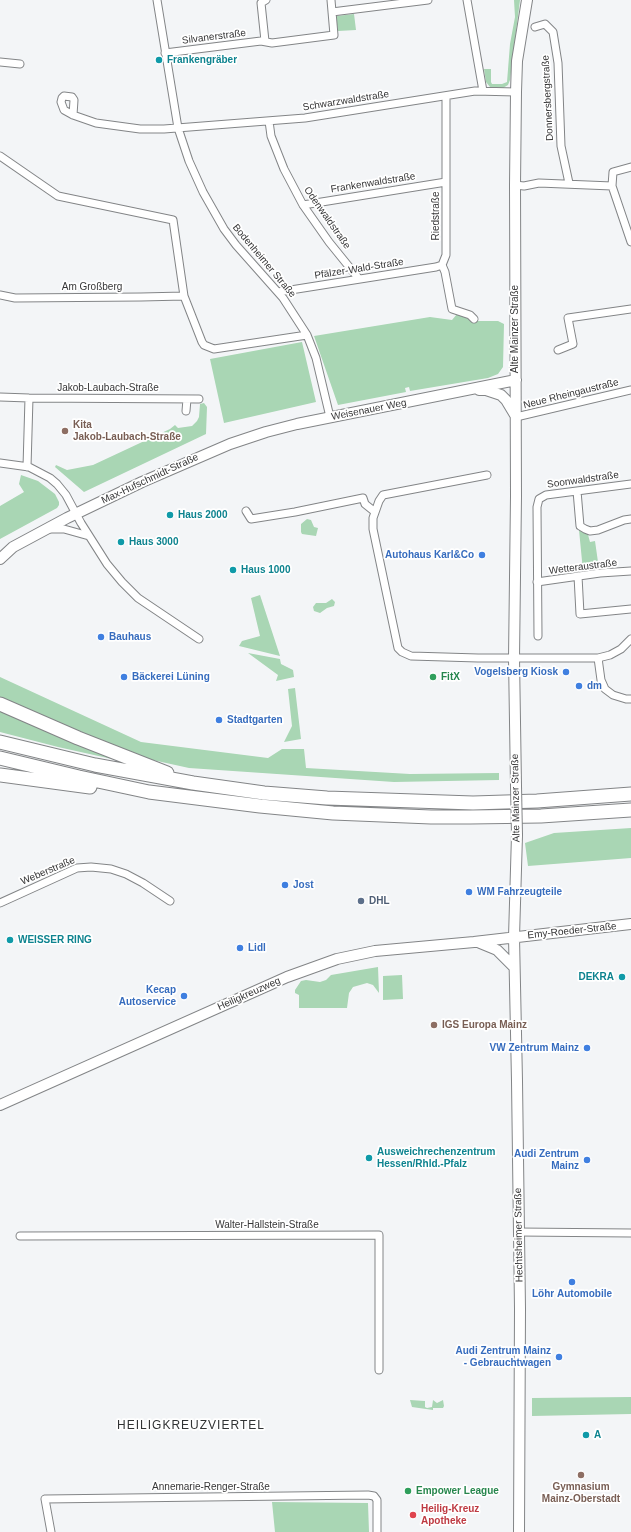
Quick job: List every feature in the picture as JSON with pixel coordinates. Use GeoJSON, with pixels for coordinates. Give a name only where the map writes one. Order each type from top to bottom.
{"type":"FeatureCollection","features":[{"type":"Feature","properties":{"kind":"highway"},"geometry":{"type":"LineString","coordinates":[[0,704],[78,738],[193,783]]}},
{"type":"Feature","properties":{"kind":"highway"},"geometry":{"type":"LineString","coordinates":[[0,742],[95,765],[193,783],[264,793],[327,798],[436,803],[537,801],[631,794]]}},
{"type":"Feature","properties":{"kind":"highway"},"geometry":{"type":"LineString","coordinates":[[0,758],[149,792]]}},
{"type":"Feature","properties":{"kind":"highway"},"geometry":{"type":"LineString","coordinates":[[0,775],[79,786],[149,792],[260,806],[333,813],[431,817],[541,816],[631,810]]}},
{"type":"Feature","properties":{"kind":"street","name":"Bodenheimer Straße"},"geometry":{"type":"LineString","coordinates":[[157,0],[178,128],[203,192],[224,229],[236,245],[278,292],[307,334],[316,358],[330,417]]}},
{"type":"Feature","properties":{"kind":"street"},"geometry":{"type":"LineString","coordinates":[[331,0],[332,12],[428,0]]}},
{"type":"Feature","properties":{"kind":"street"},"geometry":{"type":"LineString","coordinates":[[467,0],[482,91]]}},
{"type":"Feature","properties":{"kind":"street","name":"Alte Mainzer Straße"},"geometry":{"type":"LineString","coordinates":[[514,937],[517,835],[514,658],[516,380],[514,186],[518,61],[527,0]]}},
{"type":"Feature","properties":{"kind":"street"},"geometry":{"type":"LineString","coordinates":[[262,1],[265,41]]}},
{"type":"Feature","properties":{"kind":"street","name":"Silvanerstraße"},"geometry":{"type":"LineString","coordinates":[[165,53],[265,41],[272,43],[334,35],[332,12]]}},
{"type":"Feature","properties":{"kind":"street","name":"Donnersbergstraße"},"geometry":{"type":"LineString","coordinates":[[535,27],[545,24],[553,32],[558,63],[561,146],[569,184]]}},
{"type":"Feature","properties":{"kind":"street"},"geometry":{"type":"LineString","coordinates":[[0,62],[20,64]]}},
{"type":"Feature","properties":{"kind":"street","name":"Schwarzwaldstraße"},"geometry":{"type":"LineString","coordinates":[[73,115],[96,123],[114,126],[140,129],[178,128],[305,118],[482,91],[516,92]]}},
{"type":"Feature","properties":{"kind":"street","name":"Riedstraße"},"geometry":{"type":"LineString","coordinates":[[446,96],[446,255],[442,265],[445,272],[452,309],[470,315],[474,319]]}},
{"type":"Feature","properties":{"kind":"street","name":"Odenwaldstraße"},"geometry":{"type":"LineString","coordinates":[[269,120],[271,136],[284,168],[303,205],[329,242],[359,279]]}},
{"type":"Feature","properties":{"kind":"street"},"geometry":{"type":"LineString","coordinates":[[0,156],[58,196],[173,220],[184,296],[204,345],[214,349],[307,334]]}},
{"type":"Feature","properties":{"kind":"street"},"geometry":{"type":"LineString","coordinates":[[631,167],[613,172],[612,186],[631,242]]}},
{"type":"Feature","properties":{"kind":"street","name":"Frankenwaldstraße"},"geometry":{"type":"LineString","coordinates":[[303,205],[446,182]]}},
{"type":"Feature","properties":{"kind":"street"},"geometry":{"type":"LineString","coordinates":[[514,186],[539,183],[612,186]]}},
{"type":"Feature","properties":{"kind":"street","name":"Pfälzer-Wald-Straße"},"geometry":{"type":"LineString","coordinates":[[278,292],[442,265]]}},
{"type":"Feature","properties":{"kind":"street","name":"Am Großberg"},"geometry":{"type":"LineString","coordinates":[[0,295],[15,298],[184,296]]}},
{"type":"Feature","properties":{"kind":"street"},"geometry":{"type":"LineString","coordinates":[[558,350],[574,344],[568,318],[631,309]]}},
{"type":"Feature","properties":{"kind":"street","name":"Weisenauer Weg"},"geometry":{"type":"LineString","coordinates":[[224,446],[266,432],[330,417],[516,380]]}},
{"type":"Feature","properties":{"kind":"street"},"geometry":{"type":"LineString","coordinates":[[469,390],[486,390],[501,395],[506,400],[516,417]]}},
{"type":"Feature","properties":{"kind":"street","name":"Neue Rheingaustraße"},"geometry":{"type":"LineString","coordinates":[[516,417],[631,390]]}},
{"type":"Feature","properties":{"kind":"street","name":"Jakob-Laubach-Straße"},"geometry":{"type":"LineString","coordinates":[[0,397],[199,398]]}},
{"type":"Feature","properties":{"kind":"street"},"geometry":{"type":"LineString","coordinates":[[27,467],[29,398]]}},
{"type":"Feature","properties":{"kind":"street"},"geometry":{"type":"LineString","coordinates":[[186,398],[186,411]]}},
{"type":"Feature","properties":{"kind":"street","name":"Max-Hufschmidt-Straße"},"geometry":{"type":"LineString","coordinates":[[0,552],[13,547],[44,530],[142,482],[224,446]]}},
{"type":"Feature","properties":{"kind":"street"},"geometry":{"type":"LineString","coordinates":[[0,463],[27,467],[50,478],[57,484],[66,495],[107,564],[122,582],[138,598],[199,639]]}},
{"type":"Feature","properties":{"kind":"street"},"geometry":{"type":"LineString","coordinates":[[0,468],[19,466]]}},
{"type":"Feature","properties":{"kind":"street"},"geometry":{"type":"LineString","coordinates":[[488,475],[383,495],[379,501],[374,512],[373,529],[398,648],[402,652],[411,656],[598,658],[610,655],[621,649],[631,639]]}},
{"type":"Feature","properties":{"kind":"street","name":"Soonwaldstraße"},"geometry":{"type":"LineString","coordinates":[[539,499],[546,495],[631,484]]}},
{"type":"Feature","properties":{"kind":"street"},"geometry":{"type":"LineString","coordinates":[[577,491],[580,526],[584,529],[590,531],[598,530],[624,520],[631,519]]}},
{"type":"Feature","properties":{"kind":"street"},"geometry":{"type":"LineString","coordinates":[[246,511],[251,519],[295,512],[363,498],[365,504],[374,512]]}},
{"type":"Feature","properties":{"kind":"street","name":"Wetteraustraße"},"geometry":{"type":"LineString","coordinates":[[538,636],[537,507],[539,499]]}},
{"type":"Feature","properties":{"kind":"street","name":"Max-Hufschmidt-Straße"},"geometry":{"type":"LineString","coordinates":[[44,530],[64,529],[89,536]]}},
{"type":"Feature","properties":{"kind":"street","name":"Max-Hufschmidt-Straße"},"geometry":{"type":"LineString","coordinates":[[0,559],[13,547]]}},
{"type":"Feature","properties":{"kind":"street","name":"Wetteraustraße"},"geometry":{"type":"LineString","coordinates":[[537,582],[631,571]]}},
{"type":"Feature","properties":{"kind":"street"},"geometry":{"type":"LineString","coordinates":[[578,576],[580,614],[631,609]]}},
{"type":"Feature","properties":{"kind":"street"},"geometry":{"type":"LineString","coordinates":[[598,658],[601,680],[606,689],[613,695],[620,698],[631,699]]}},
{"type":"Feature","properties":{"kind":"street","name":"Weberstraße"},"geometry":{"type":"LineString","coordinates":[[0,903],[77,868],[91,867],[111,869],[126,874],[143,883],[170,901]]}},
{"type":"Feature","properties":{"kind":"street","name":"Emy-Roeder-Straße"},"geometry":{"type":"LineString","coordinates":[[514,937],[631,924]]}},
{"type":"Feature","properties":{"kind":"street","name":"Heiligkreuzweg"},"geometry":{"type":"LineString","coordinates":[[0,1105],[287,977],[332,960],[376,951],[514,937]]}},
{"type":"Feature","properties":{"kind":"street","name":"Hechtsheimer Straße"},"geometry":{"type":"LineString","coordinates":[[514,937],[520,1309],[519,1532]]}},
{"type":"Feature","properties":{"kind":"street"},"geometry":{"type":"LineString","coordinates":[[474,942],[493,947],[514,967]]}},
{"type":"Feature","properties":{"kind":"street"},"geometry":{"type":"LineString","coordinates":[[518,1232],[631,1233]]}},
{"type":"Feature","properties":{"kind":"street","name":"Walter-Hallstein-Straße"},"geometry":{"type":"LineString","coordinates":[[20,1236],[379,1235],[379,1370]]}},
{"type":"Feature","properties":{"kind":"street","name":"Annemarie-Renger-Straße"},"geometry":{"type":"LineString","coordinates":[[51,1532],[45,1499],[368,1495],[374,1496],[377,1500],[377,1532]]}},
{"type":"Feature","properties":{"kind":"green space"},"geometry":{"type":"Polygon","coordinates":[[[514,0],[520,0],[510,80],[508,85],[503,88],[490,87],[486,82],[484,69],[491,69],[492,84],[502,84],[507,82],[510,44],[515,17],[514,0]]]}},
{"type":"Feature","properties":{"kind":"green space"},"geometry":{"type":"Polygon","coordinates":[[[354,14],[356,30],[338,31],[337,16],[354,14]]]}},
{"type":"Feature","properties":{"kind":"green space"},"geometry":{"type":"Polygon","coordinates":[[[457,314],[474,321],[498,321],[504,324],[503,367],[498,374],[488,378],[410,391],[409,387],[405,388],[406,392],[338,405],[314,336],[430,317],[452,320],[457,314]]]}},
{"type":"Feature","properties":{"kind":"green space"},"geometry":{"type":"Polygon","coordinates":[[[302,342],[316,402],[224,423],[210,359],[302,342]]]}},
{"type":"Feature","properties":{"kind":"green space"},"geometry":{"type":"Polygon","coordinates":[[[204,403],[207,407],[206,434],[84,492],[55,467],[56,465],[67,470],[93,465],[170,429],[175,425],[178,428],[192,426],[199,417],[200,404],[204,403]]]}},
{"type":"Feature","properties":{"kind":"green space"},"geometry":{"type":"Polygon","coordinates":[[[21,475],[38,481],[55,494],[59,505],[57,508],[0,539],[0,506],[24,492],[19,484],[21,475]]]}},
{"type":"Feature","properties":{"kind":"green space"},"geometry":{"type":"Polygon","coordinates":[[[307,519],[311,520],[314,527],[318,528],[316,536],[302,534],[301,524],[307,519]]]}},
{"type":"Feature","properties":{"kind":"green space"},"geometry":{"type":"Polygon","coordinates":[[[579,530],[587,531],[590,542],[595,541],[599,569],[585,572],[583,571],[579,530]]]}},
{"type":"Feature","properties":{"kind":"green space"},"geometry":{"type":"Polygon","coordinates":[[[260,595],[280,656],[239,646],[242,641],[260,636],[251,598],[260,595]]]}},
{"type":"Feature","properties":{"kind":"green space"},"geometry":{"type":"Polygon","coordinates":[[[332,599],[335,602],[334,606],[327,608],[320,613],[314,611],[313,607],[316,603],[326,603],[332,599]]]}},
{"type":"Feature","properties":{"kind":"green space"},"geometry":{"type":"Polygon","coordinates":[[[248,653],[280,659],[281,664],[293,670],[294,677],[276,681],[278,675],[248,653]]]}},
{"type":"Feature","properties":{"kind":"green space"},"geometry":{"type":"Polygon","coordinates":[[[0,677],[141,742],[268,758],[282,749],[304,749],[306,768],[410,774],[499,773],[499,780],[394,782],[189,768],[148,759],[110,746],[0,700],[0,677]]]}},
{"type":"Feature","properties":{"kind":"green space"},"geometry":{"type":"Polygon","coordinates":[[[295,688],[301,739],[284,742],[292,726],[288,689],[295,688]]]}},
{"type":"Feature","properties":{"kind":"green space"},"geometry":{"type":"Polygon","coordinates":[[[0,709],[130,763],[0,732],[0,709]]]}},
{"type":"Feature","properties":{"kind":"green space"},"geometry":{"type":"Polygon","coordinates":[[[631,828],[631,858],[528,866],[525,843],[554,833],[631,828]]]}},
{"type":"Feature","properties":{"kind":"green space"},"geometry":{"type":"Polygon","coordinates":[[[378,967],[379,993],[373,985],[367,983],[353,987],[349,993],[347,1008],[299,1008],[299,995],[295,993],[295,990],[301,981],[306,980],[320,982],[326,980],[331,975],[378,967]]]}},
{"type":"Feature","properties":{"kind":"green space"},"geometry":{"type":"Polygon","coordinates":[[[402,975],[403,999],[383,1000],[383,976],[402,975]]]}},
{"type":"Feature","properties":{"kind":"green space"},"geometry":{"type":"Polygon","coordinates":[[[631,1397],[631,1414],[532,1416],[532,1398],[631,1397]]]}},
{"type":"Feature","properties":{"kind":"green space"},"geometry":{"type":"Polygon","coordinates":[[[410,1400],[425,1401],[425,1407],[427,1408],[432,1407],[433,1400],[437,1403],[443,1400],[444,1406],[443,1408],[433,1408],[433,1410],[412,1407],[410,1400]]]}},
{"type":"Feature","properties":{"kind":"green space"},"geometry":{"type":"Polygon","coordinates":[[[272,1502],[368,1503],[369,1532],[275,1532],[272,1502]]]}},
{"type":"Feature","properties":{"kind":"place","name":"Frankengräber"},"geometry":{"type":"Point","coordinates":[159,60]}},
{"type":"Feature","properties":{"kind":"place","name":"Kita Jakob-Laubach-Straße"},"geometry":{"type":"Point","coordinates":[65,431]}},
{"type":"Feature","properties":{"kind":"place","name":"Haus 2000"},"geometry":{"type":"Point","coordinates":[170,515]}},
{"type":"Feature","properties":{"kind":"place","name":"Haus 3000"},"geometry":{"type":"Point","coordinates":[121,542]}},
{"type":"Feature","properties":{"kind":"place","name":"Autohaus Karl&Co"},"geometry":{"type":"Point","coordinates":[482,555]}},
{"type":"Feature","properties":{"kind":"place","name":"Haus 1000"},"geometry":{"type":"Point","coordinates":[233,570]}},
{"type":"Feature","properties":{"kind":"place","name":"Bauhaus"},"geometry":{"type":"Point","coordinates":[101,637]}},
{"type":"Feature","properties":{"kind":"place","name":"Vogelsberg Kiosk"},"geometry":{"type":"Point","coordinates":[566,672]}},
{"type":"Feature","properties":{"kind":"place","name":"Bäckerei Lüning"},"geometry":{"type":"Point","coordinates":[124,677]}},
{"type":"Feature","properties":{"kind":"place","name":"FitX"},"geometry":{"type":"Point","coordinates":[433,677]}},
{"type":"Feature","properties":{"kind":"place","name":"dm"},"geometry":{"type":"Point","coordinates":[579,686]}},
{"type":"Feature","properties":{"kind":"place","name":"Stadtgarten"},"geometry":{"type":"Point","coordinates":[219,720]}},
{"type":"Feature","properties":{"kind":"place","name":"Jost"},"geometry":{"type":"Point","coordinates":[285,885]}},
{"type":"Feature","properties":{"kind":"place","name":"WM Fahrzeugteile"},"geometry":{"type":"Point","coordinates":[469,892]}},
{"type":"Feature","properties":{"kind":"place","name":"DHL"},"geometry":{"type":"Point","coordinates":[361,901]}},
{"type":"Feature","properties":{"kind":"place","name":"WEISSER RING"},"geometry":{"type":"Point","coordinates":[10,940]}},
{"type":"Feature","properties":{"kind":"place","name":"Lidl"},"geometry":{"type":"Point","coordinates":[240,948]}},
{"type":"Feature","properties":{"kind":"place","name":"DEKRA"},"geometry":{"type":"Point","coordinates":[622,977]}},
{"type":"Feature","properties":{"kind":"place","name":"Kecap Autoservice"},"geometry":{"type":"Point","coordinates":[184,996]}},
{"type":"Feature","properties":{"kind":"place","name":"IGS Europa Mainz"},"geometry":{"type":"Point","coordinates":[434,1025]}},
{"type":"Feature","properties":{"kind":"place","name":"VW Zentrum Mainz"},"geometry":{"type":"Point","coordinates":[587,1048]}},
{"type":"Feature","properties":{"kind":"place","name":"Ausweichrechenzentrum Hessen/Rhld.-Pfalz"},"geometry":{"type":"Point","coordinates":[369,1158]}},
{"type":"Feature","properties":{"kind":"place","name":"Audi Zentrum Mainz"},"geometry":{"type":"Point","coordinates":[587,1160]}},
{"type":"Feature","properties":{"kind":"place","name":"Löhr Automobile"},"geometry":{"type":"Point","coordinates":[572,1282]}},
{"type":"Feature","properties":{"kind":"place","name":"Audi Zentrum Mainz - Gebrauchtwagen"},"geometry":{"type":"Point","coordinates":[559,1357]}},
{"type":"Feature","properties":{"kind":"place","name":"A"},"geometry":{"type":"Point","coordinates":[586,1435]}},
{"type":"Feature","properties":{"kind":"place","name":"Gymnasium Mainz-Oberstadt"},"geometry":{"type":"Point","coordinates":[581,1475]}},
{"type":"Feature","properties":{"kind":"place","name":"Empower League"},"geometry":{"type":"Point","coordinates":[408,1491]}},
{"type":"Feature","properties":{"kind":"place","name":"Heilig-Kreuz Apotheke"},"geometry":{"type":"Point","coordinates":[413,1515]}},
{"type":"Feature","properties":{"kind":"district","name":"HEILIGKREUZVIERTEL"},"geometry":{"type":"Point","coordinates":[191,1426]}}]}
